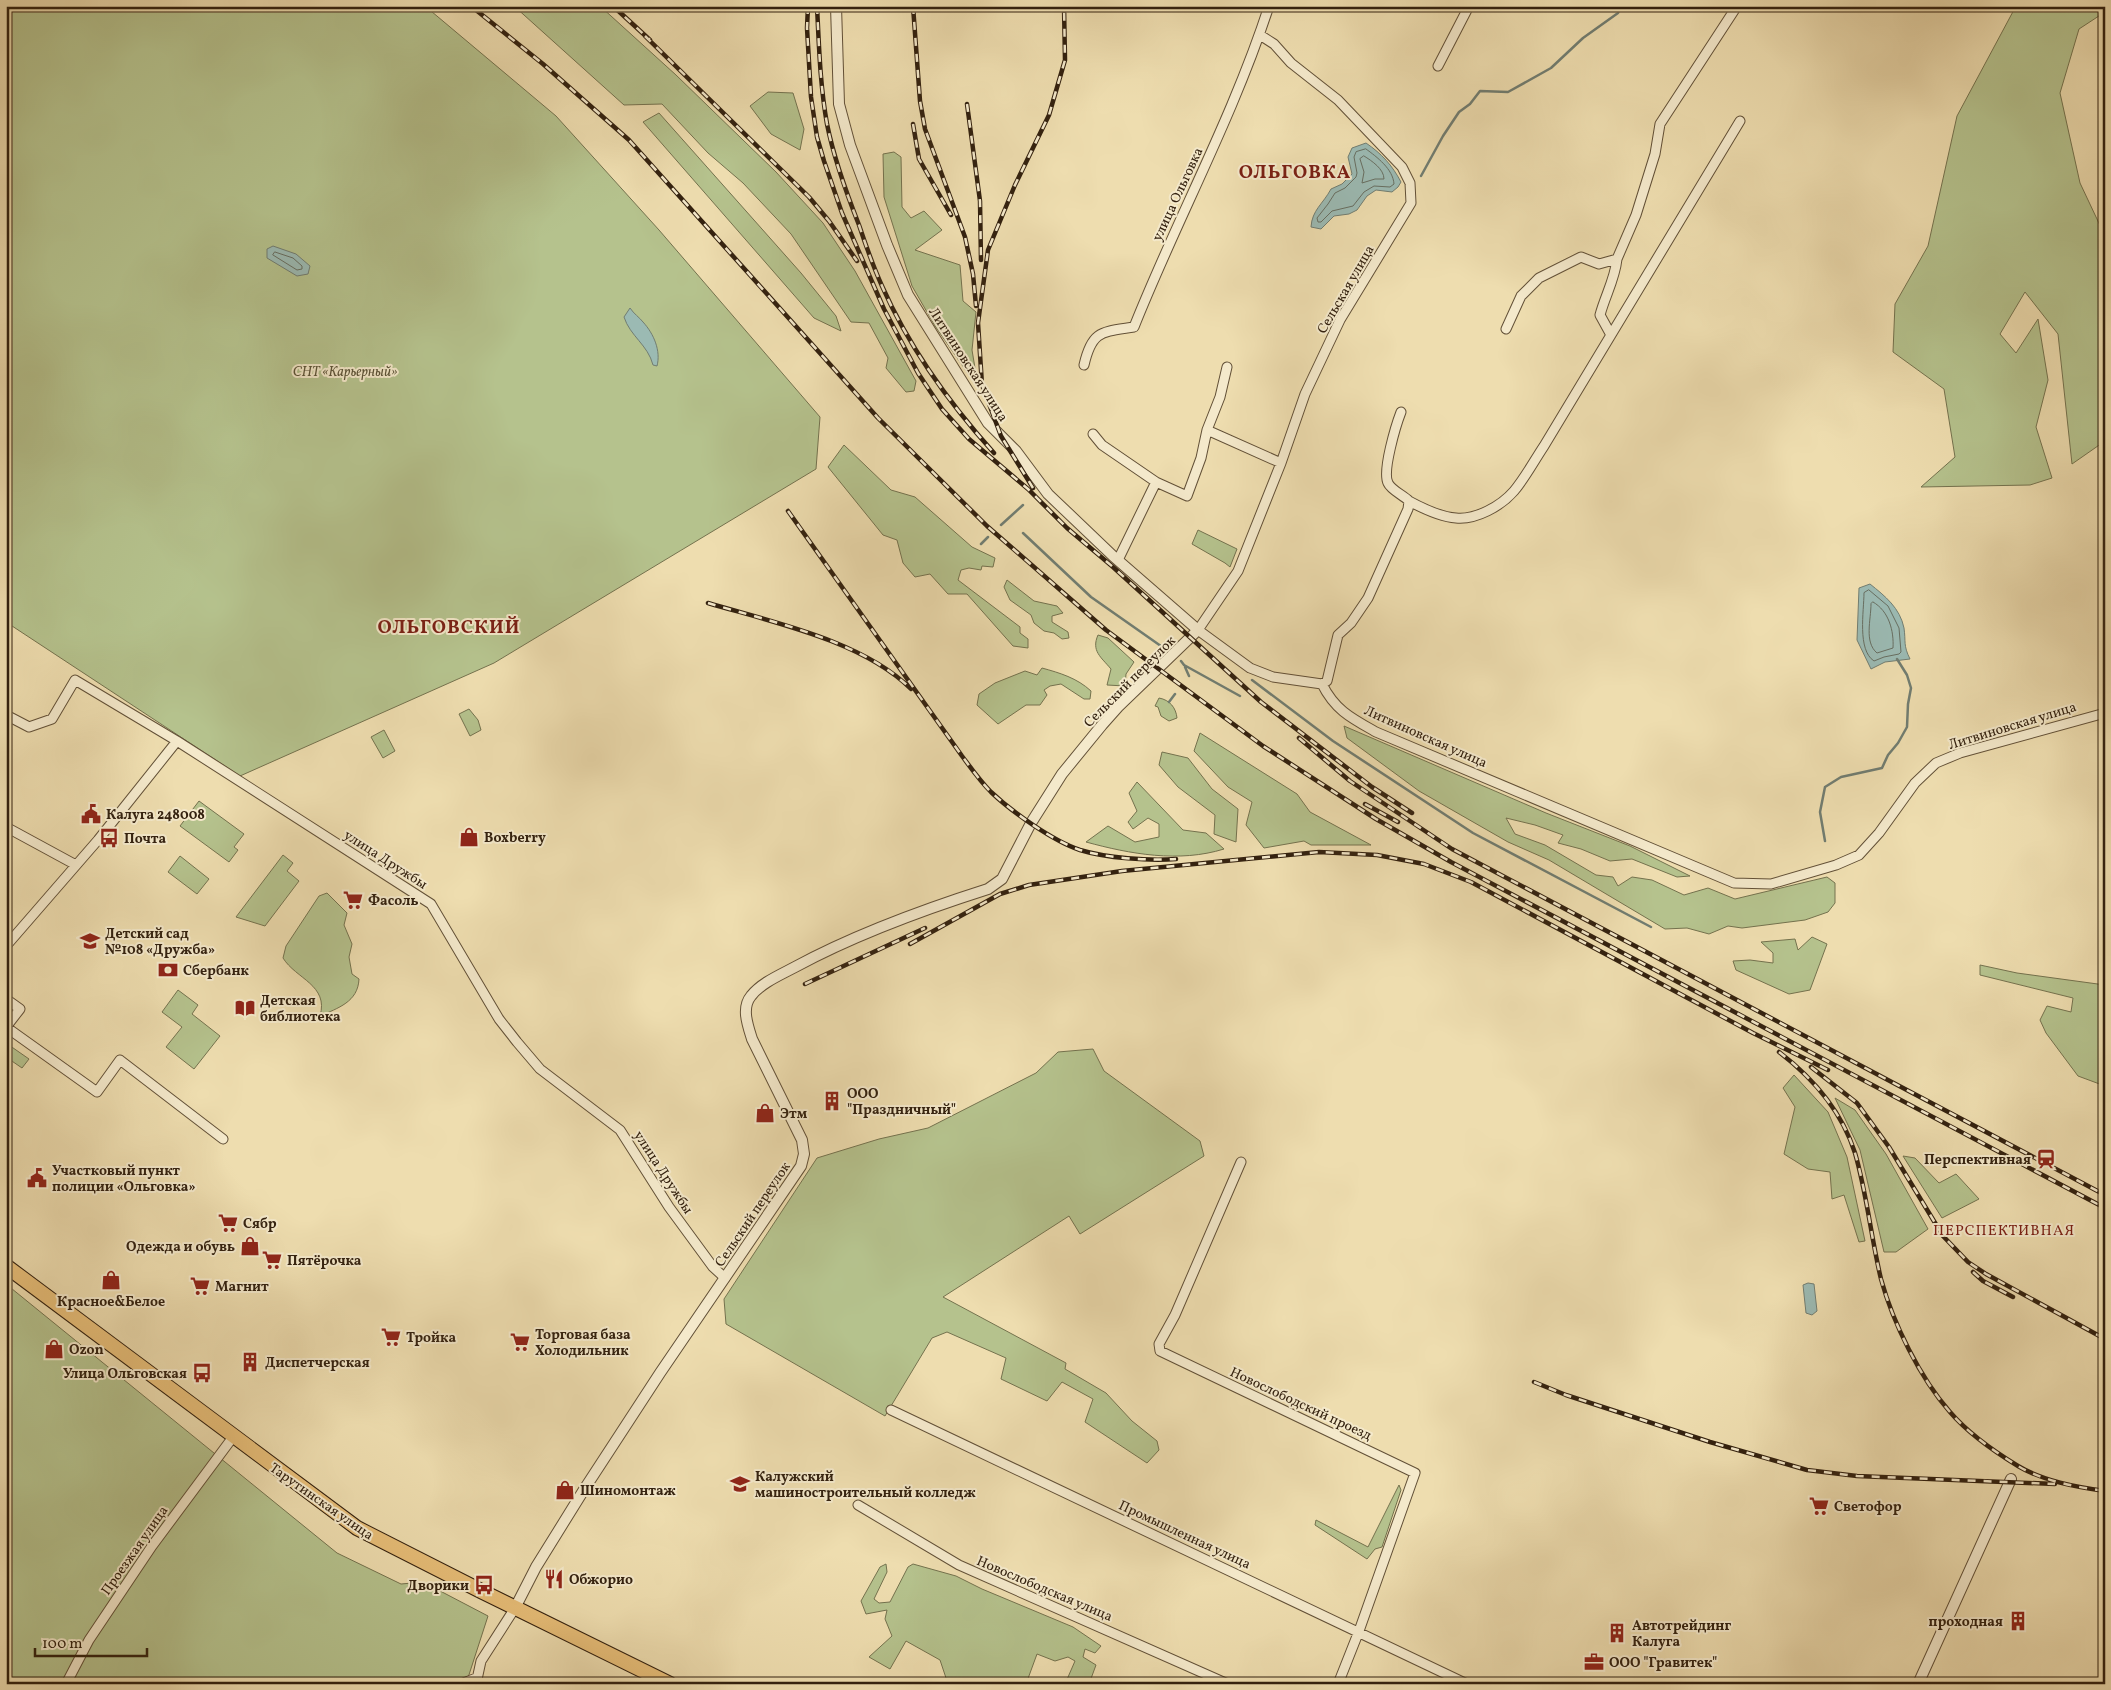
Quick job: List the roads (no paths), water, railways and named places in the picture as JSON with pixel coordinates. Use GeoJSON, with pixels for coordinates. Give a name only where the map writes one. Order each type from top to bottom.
{"type":"FeatureCollection","features":[{"type":"Feature","properties":{"kind":"main road","name":"Тарутинская улица"},"geometry":{"type":"LineString","coordinates":[[6,1266],[357,1528],[670,1684]]}},
{"type":"Feature","properties":{"kind":"street","name":"Литвиновская улица"},"geometry":{"type":"LineString","coordinates":[[836,6],[840,104],[850,145],[887,245],[908,295],[988,423],[1016,452],[1048,494],[1118,560],[1198,630],[1250,668],[1273,677],[1322,684],[1330,699],[1345,714],[1376,732],[1734,883],[1771,884],[1830,868],[1859,855],[1879,833],[1915,783],[1936,764],[1960,753],[2105,713]]}},
{"type":"Feature","properties":{"kind":"street","name":"улица Ольговка"},"geometry":{"type":"LineString","coordinates":[[1084,365],[1092,343],[1101,332],[1134,327],[1213,150],[1260,35],[1269,6]]}},
{"type":"Feature","properties":{"kind":"street"},"geometry":{"type":"LineString","coordinates":[[1438,66],[1469,6]]}},
{"type":"Feature","properties":{"kind":"street"},"geometry":{"type":"LineString","coordinates":[[1611,334],[1600,315],[1605,297],[1616,273],[1617,259],[1636,216],[1652,163],[1660,124],[1737,6]]}},
{"type":"Feature","properties":{"kind":"street","name":"Сельская улица"},"geometry":{"type":"LineString","coordinates":[[1198,630],[1238,571],[1281,464],[1305,394],[1340,320],[1412,203],[1410,183],[1402,167],[1338,100],[1292,64],[1274,44],[1260,35]]}},
{"type":"Feature","properties":{"kind":"street"},"geometry":{"type":"LineString","coordinates":[[1401,412],[1392,437],[1386,478],[1389,485],[1409,501],[1423,509],[1455,518],[1469,518],[1493,509],[1514,492],[1544,446],[1740,121]]}},
{"type":"Feature","properties":{"kind":"street"},"geometry":{"type":"LineString","coordinates":[[1506,329],[1521,296],[1539,278],[1581,257],[1599,264],[1617,259]]}},
{"type":"Feature","properties":{"kind":"street"},"geometry":{"type":"LineString","coordinates":[[1093,434],[1102,445],[1156,482],[1186,496],[1201,458],[1207,430],[1220,397],[1227,367]]}},
{"type":"Feature","properties":{"kind":"street"},"geometry":{"type":"LineString","coordinates":[[1207,430],[1281,464]]}},
{"type":"Feature","properties":{"kind":"street"},"geometry":{"type":"LineString","coordinates":[[1118,560],[1156,482]]}},
{"type":"Feature","properties":{"kind":"street"},"geometry":{"type":"LineString","coordinates":[[1322,684],[1327,681],[1338,635],[1351,623],[1368,598],[1408,509],[1409,501]]}},
{"type":"Feature","properties":{"kind":"street","name":"Сельский переулок"},"geometry":{"type":"LineString","coordinates":[[515,1608],[536,1567],[585,1488],[801,1166],[804,1154],[802,1140],[752,1039],[745,1010],[750,997],[760,987],[830,948],[869,931],[988,889],[1002,879],[1031,823],[1062,774],[1118,707],[1198,630]]}},
{"type":"Feature","properties":{"kind":"street","name":"улица Дружбы"},"geometry":{"type":"LineString","coordinates":[[6,715],[29,727],[52,719],[74,680],[177,741],[431,904],[499,1019],[517,1042],[540,1069],[620,1130],[669,1207],[714,1267],[726,1278]]}},
{"type":"Feature","properties":{"kind":"street"},"geometry":{"type":"LineString","coordinates":[[6,946],[98,840],[177,741]]}},
{"type":"Feature","properties":{"kind":"street"},"geometry":{"type":"LineString","coordinates":[[6,827],[76,865]]}},
{"type":"Feature","properties":{"kind":"street"},"geometry":{"type":"LineString","coordinates":[[6,999],[20,1009],[6,1027],[97,1092],[120,1060],[224,1139]]}},
{"type":"Feature","properties":{"kind":"street","name":"Новослободский проезд"},"geometry":{"type":"LineString","coordinates":[[1241,1162],[1175,1315],[1159,1344],[1160,1351],[1414,1473],[1359,1631],[1338,1684]]}},
{"type":"Feature","properties":{"kind":"street","name":"Промышленная улица"},"geometry":{"type":"LineString","coordinates":[[891,1410],[1467,1684]]}},
{"type":"Feature","properties":{"kind":"street","name":"Проезжая улица"},"geometry":{"type":"LineString","coordinates":[[66,1684],[89,1640],[152,1546],[233,1437]]}},
{"type":"Feature","properties":{"kind":"street"},"geometry":{"type":"LineString","coordinates":[[1918,1684],[2011,1479]]}},
{"type":"Feature","properties":{"kind":"street","name":"Новослободская улица"},"geometry":{"type":"LineString","coordinates":[[858,1505],[959,1565],[1228,1684]]}},
{"type":"Feature","properties":{"kind":"street"},"geometry":{"type":"LineString","coordinates":[[461,1684],[476,1681],[481,1661],[515,1608]]}},
{"type":"Feature","properties":{"kind":"water"},"geometry":{"type":"Polygon","coordinates":[[[1366,143],[1377,151],[1394,170],[1401,182],[1398,187],[1392,192],[1376,190],[1367,196],[1357,210],[1349,214],[1334,216],[1321,229],[1311,227],[1313,216],[1331,189],[1342,184],[1352,174],[1348,157],[1352,148],[1366,143]]]}},
{"type":"Feature","properties":{"kind":"water"},"geometry":{"type":"Polygon","coordinates":[[[273,246],[296,254],[310,266],[308,274],[297,276],[267,258],[267,249],[273,246]]]}},
{"type":"Feature","properties":{"kind":"water"},"geometry":{"type":"Polygon","coordinates":[[[630,308],[647,327],[653,337],[658,354],[657,366],[653,365],[651,358],[627,324],[624,317],[630,308]]]}},
{"type":"Feature","properties":{"kind":"water"},"geometry":{"type":"Polygon","coordinates":[[[1870,584],[1886,598],[1899,614],[1904,628],[1906,647],[1910,659],[1885,662],[1871,669],[1857,640],[1859,588],[1870,584]]]}},
{"type":"Feature","properties":{"kind":"water"},"geometry":{"type":"Polygon","coordinates":[[[1808,1283],[1814,1284],[1817,1311],[1812,1315],[1806,1313],[1803,1285],[1808,1283]]]}},
{"type":"Feature","properties":{"kind":"waterway"},"geometry":{"type":"LineString","coordinates":[[1421,176],[1443,136],[1459,112],[1470,104],[1480,91],[1508,92],[1551,68],[1583,38],[1618,13],[1621,6]]}},
{"type":"Feature","properties":{"kind":"waterway"},"geometry":{"type":"LineString","coordinates":[[1001,525],[1023,505]]}},
{"type":"Feature","properties":{"kind":"waterway"},"geometry":{"type":"LineString","coordinates":[[1023,533],[1091,597],[1168,651]]}},
{"type":"Feature","properties":{"kind":"waterway"},"geometry":{"type":"LineString","coordinates":[[981,544],[988,537]]}},
{"type":"Feature","properties":{"kind":"waterway"},"geometry":{"type":"LineString","coordinates":[[1825,841],[1820,812],[1825,787],[1841,777],[1882,768],[1888,755],[1898,743],[1907,727],[1911,688],[1907,675],[1897,659]]}},
{"type":"Feature","properties":{"kind":"waterway"},"geometry":{"type":"LineString","coordinates":[[1181,661],[1184,665],[1240,696]]}},
{"type":"Feature","properties":{"kind":"waterway"},"geometry":{"type":"LineString","coordinates":[[1185,667],[1189,676]]}},
{"type":"Feature","properties":{"kind":"waterway"},"geometry":{"type":"LineString","coordinates":[[1252,680],[1333,741],[1473,833],[1651,927]]}},
{"type":"Feature","properties":{"kind":"waterway"},"geometry":{"type":"LineString","coordinates":[[1169,702],[1175,694]]}},
{"type":"Feature","properties":{"kind":"railway"},"geometry":{"type":"LineString","coordinates":[[471,6],[543,64],[629,140],[878,418],[987,526],[1106,630],[1263,746],[1376,819],[1451,862],[2105,1208]]}},
{"type":"Feature","properties":{"kind":"railway"},"geometry":{"type":"LineString","coordinates":[[613,6],[650,40]]}},
{"type":"Feature","properties":{"kind":"railway"},"geometry":{"type":"LineString","coordinates":[[808,6],[807,28],[811,97],[817,137],[824,161],[842,213],[884,309],[918,373],[942,409],[969,439],[1028,489],[1067,528],[1113,567],[1261,702],[1372,787],[1412,813]]}},
{"type":"Feature","properties":{"kind":"railway"},"geometry":{"type":"LineString","coordinates":[[817,6],[821,80],[827,124],[845,188],[876,271],[893,309],[931,374],[994,453]]}},
{"type":"Feature","properties":{"kind":"railway"},"geometry":{"type":"LineString","coordinates":[[913,6],[920,101],[925,129],[965,237],[973,274],[976,306]]}},
{"type":"Feature","properties":{"kind":"railway"},"geometry":{"type":"LineString","coordinates":[[1033,488],[1001,436],[982,385],[978,323],[988,250],[1015,185],[1049,115],[1065,60],[1064,6]]}},
{"type":"Feature","properties":{"kind":"railway"},"geometry":{"type":"LineString","coordinates":[[645,36],[809,197],[829,221],[857,261]]}},
{"type":"Feature","properties":{"kind":"railway"},"geometry":{"type":"LineString","coordinates":[[967,104],[980,201],[981,260]]}},
{"type":"Feature","properties":{"kind":"railway"},"geometry":{"type":"LineString","coordinates":[[913,124],[919,159],[951,215]]}},
{"type":"Feature","properties":{"kind":"railway"},"geometry":{"type":"LineString","coordinates":[[788,511],[962,756],[991,792],[1021,817],[1058,840],[1080,850],[1128,858],[1176,859]]}},
{"type":"Feature","properties":{"kind":"railway"},"geometry":{"type":"LineString","coordinates":[[708,603],[788,626],[843,646],[891,672],[911,689]]}},
{"type":"Feature","properties":{"kind":"railway"},"geometry":{"type":"LineString","coordinates":[[1299,738],[1350,781],[1452,849],[2105,1195]]}},
{"type":"Feature","properties":{"kind":"railway"},"geometry":{"type":"LineString","coordinates":[[1365,804],[1398,822]]}},
{"type":"Feature","properties":{"kind":"railway"},"geometry":{"type":"LineString","coordinates":[[910,944],[1000,894],[1029,885],[1122,871],[1319,852],[1377,855],[1424,864],[1471,882],[1753,1033],[1828,1070]]}},
{"type":"Feature","properties":{"kind":"railway"},"geometry":{"type":"LineString","coordinates":[[805,984],[925,928]]}},
{"type":"Feature","properties":{"kind":"railway"},"geometry":{"type":"LineString","coordinates":[[1779,1052],[1803,1073],[1825,1097],[1849,1138],[1859,1169],[1886,1296],[1900,1331],[1918,1367],[1939,1398],[1957,1420],[1973,1435],[2018,1466],[2038,1476],[2071,1485],[2105,1491]]}},
{"type":"Feature","properties":{"kind":"railway"},"geometry":{"type":"LineString","coordinates":[[1811,1067],[1857,1103],[1889,1147],[1943,1236],[1968,1262],[1986,1274],[2105,1339]]}},
{"type":"Feature","properties":{"kind":"railway"},"geometry":{"type":"LineString","coordinates":[[1973,1272],[1983,1281],[2013,1297]]}},
{"type":"Feature","properties":{"kind":"railway"},"geometry":{"type":"LineString","coordinates":[[1534,1382],[1566,1395],[1710,1442],[1807,1470],[1857,1476],[2055,1484]]}},
{"type":"Feature","properties":{"kind":"place","name":"Калуга 248008"},"geometry":{"type":"Point","coordinates":[91,814]}},
{"type":"Feature","properties":{"kind":"place","name":"Boxberry"},"geometry":{"type":"Point","coordinates":[469,837]}},
{"type":"Feature","properties":{"kind":"place","name":"Почта"},"geometry":{"type":"Point","coordinates":[109,838]}},
{"type":"Feature","properties":{"kind":"place","name":"Фасоль"},"geometry":{"type":"Point","coordinates":[353,900]}},
{"type":"Feature","properties":{"kind":"place","name":"Детский сад №108 «Дружба»"},"geometry":{"type":"Point","coordinates":[90,941]}},
{"type":"Feature","properties":{"kind":"place","name":"Сбербанк"},"geometry":{"type":"Point","coordinates":[168,970]}},
{"type":"Feature","properties":{"kind":"place","name":"Детская библиотека"},"geometry":{"type":"Point","coordinates":[245,1008]}},
{"type":"Feature","properties":{"kind":"place","name":"ООО \"Праздничный\""},"geometry":{"type":"Point","coordinates":[832,1101]}},
{"type":"Feature","properties":{"kind":"place","name":"Этм"},"geometry":{"type":"Point","coordinates":[765,1113]}},
{"type":"Feature","properties":{"kind":"place","name":"Перспективная"},"geometry":{"type":"Point","coordinates":[2046,1159]}},
{"type":"Feature","properties":{"kind":"place","name":"Участковый пункт полиции «Ольговка»"},"geometry":{"type":"Point","coordinates":[37,1178]}},
{"type":"Feature","properties":{"kind":"place","name":"Сябр"},"geometry":{"type":"Point","coordinates":[228,1223]}},
{"type":"Feature","properties":{"kind":"place","name":"Одежда и обувь"},"geometry":{"type":"Point","coordinates":[250,1246]}},
{"type":"Feature","properties":{"kind":"place","name":"Пятёрочка"},"geometry":{"type":"Point","coordinates":[272,1260]}},
{"type":"Feature","properties":{"kind":"place","name":"Красное&Белое"},"geometry":{"type":"Point","coordinates":[111,1280]}},
{"type":"Feature","properties":{"kind":"place","name":"Магнит"},"geometry":{"type":"Point","coordinates":[200,1286]}},
{"type":"Feature","properties":{"kind":"place","name":"Тройка"},"geometry":{"type":"Point","coordinates":[391,1337]}},
{"type":"Feature","properties":{"kind":"place","name":"Торговая база Холодильник"},"geometry":{"type":"Point","coordinates":[520,1342]}},
{"type":"Feature","properties":{"kind":"place","name":"Ozon"},"geometry":{"type":"Point","coordinates":[54,1349]}},
{"type":"Feature","properties":{"kind":"place","name":"Диспетчерская"},"geometry":{"type":"Point","coordinates":[250,1362]}},
{"type":"Feature","properties":{"kind":"place","name":"Улица Ольговская"},"geometry":{"type":"Point","coordinates":[202,1373]}},
{"type":"Feature","properties":{"kind":"place","name":"Калужский машиностроительный колледж"},"geometry":{"type":"Point","coordinates":[740,1484]}},
{"type":"Feature","properties":{"kind":"place","name":"Шиномонтаж"},"geometry":{"type":"Point","coordinates":[565,1490]}},
{"type":"Feature","properties":{"kind":"place","name":"Светофор"},"geometry":{"type":"Point","coordinates":[1819,1506]}},
{"type":"Feature","properties":{"kind":"place","name":"Обжорио"},"geometry":{"type":"Point","coordinates":[554,1579]}},
{"type":"Feature","properties":{"kind":"place","name":"Дворики"},"geometry":{"type":"Point","coordinates":[484,1585]}},
{"type":"Feature","properties":{"kind":"place","name":"проходная"},"geometry":{"type":"Point","coordinates":[2018,1621]}},
{"type":"Feature","properties":{"kind":"place","name":"Автотрейдинг Калуга"},"geometry":{"type":"Point","coordinates":[1617,1633]}},
{"type":"Feature","properties":{"kind":"place","name":"ООО \"Гравитек\""},"geometry":{"type":"Point","coordinates":[1594,1662]}},
{"type":"Feature","properties":{"kind":"district","name":"ОЛЬГОВКА"},"geometry":{"type":"Point","coordinates":[1295,171]}},
{"type":"Feature","properties":{"kind":"district","name":"ОЛЬГОВСКИЙ"},"geometry":{"type":"Point","coordinates":[449,626]}},
{"type":"Feature","properties":{"kind":"district","name":"ПЕРСПЕКТИВНАЯ"},"geometry":{"type":"Point","coordinates":[2004,1230]}},
{"type":"Feature","properties":{"kind":"park label","name":"СНТ «Карьерный»"},"geometry":{"type":"Point","coordinates":[345,371]}}]}
